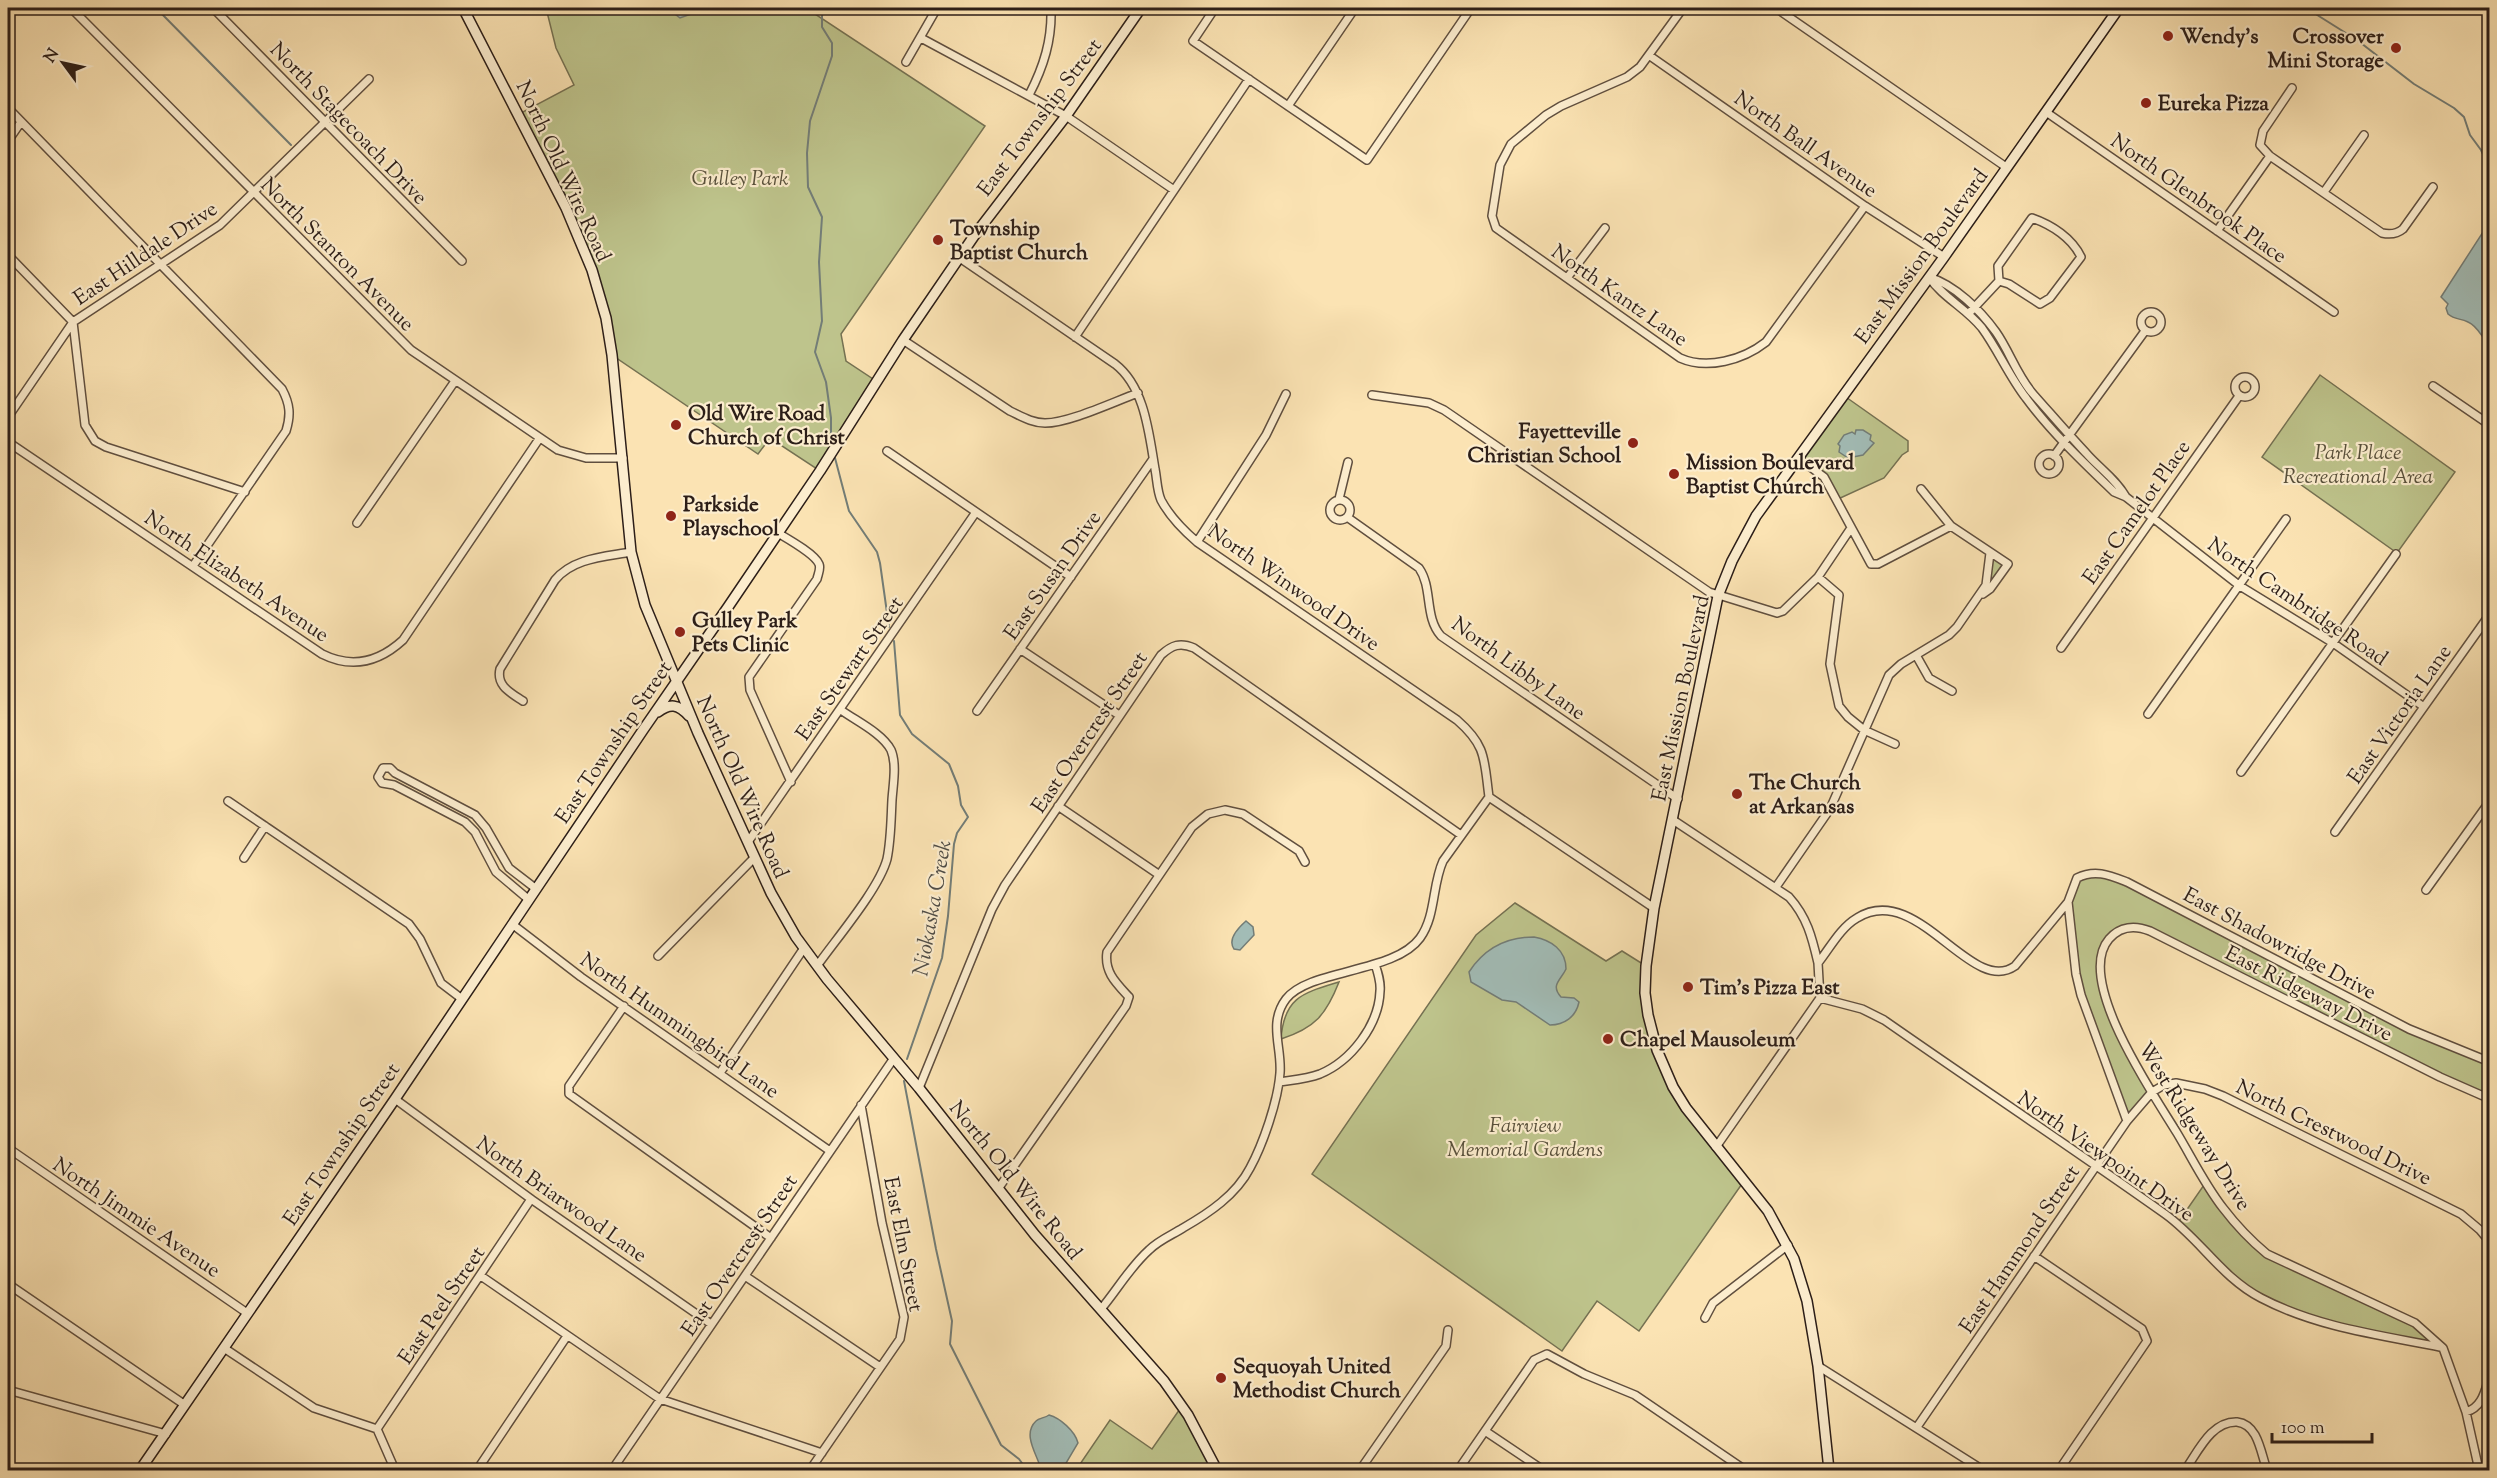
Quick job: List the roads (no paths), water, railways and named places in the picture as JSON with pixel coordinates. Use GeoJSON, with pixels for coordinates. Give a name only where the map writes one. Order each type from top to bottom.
{"type":"FeatureCollection","features":[{"type":"Feature","properties":{"kind":"street","name":"North Stanton Avenue"},"geometry":{"type":"LineString","coordinates":[[71,8],[389,330],[419,357],[539,439],[577,457],[623,458]]}},
{"type":"Feature","properties":{"kind":"street","name":"North Stagecoach Drive"},"geometry":{"type":"LineString","coordinates":[[213,8],[462,261]]}},
{"type":"Feature","properties":{"kind":"street","name":"North Old Wire Road"},"geometry":{"type":"LineString","coordinates":[[463,8],[566,208],[592,270],[606,318],[612,355],[631,552],[648,611],[677,682],[771,893],[817,966],[919,1088],[1035,1235],[1174,1396],[1198,1433],[1217,1470]]}},
{"type":"Feature","properties":{"kind":"street"},"geometry":{"type":"LineString","coordinates":[[906,62],[937,8]]}},
{"type":"Feature","properties":{"kind":"street"},"geometry":{"type":"LineString","coordinates":[[1029,95],[1044,63],[1048,48],[1050,8]]}},
{"type":"Feature","properties":{"kind":"street","name":"East Township Street"},"geometry":{"type":"LineString","coordinates":[[141,1470],[778,533],[903,340],[1001,199],[1066,116],[1141,8]]}},
{"type":"Feature","properties":{"kind":"street"},"geometry":{"type":"LineString","coordinates":[[1215,8],[1193,40],[1367,160],[1471,8]]}},
{"type":"Feature","properties":{"kind":"street"},"geometry":{"type":"LineString","coordinates":[[1288,106],[1355,8]]}},
{"type":"Feature","properties":{"kind":"street"},"geometry":{"type":"LineString","coordinates":[[1650,56],[1683,8]]}},
{"type":"Feature","properties":{"kind":"street"},"geometry":{"type":"LineString","coordinates":[[1776,8],[2006,167]]}},
{"type":"Feature","properties":{"kind":"street","name":"East Mission Boulevard"},"geometry":{"type":"LineString","coordinates":[[1829,1470],[1818,1366],[1807,1301],[1788,1245],[1768,1211],[1716,1147],[1673,1087],[1664,1069],[1652,1033],[1645,993],[1646,966],[1654,908],[1718,596],[1732,561],[1747,532],[1798,458],[1944,257],[2119,8]]}},
{"type":"Feature","properties":{"kind":"street"},"geometry":{"type":"LineString","coordinates":[[921,38],[1066,116],[1174,190]]}},
{"type":"Feature","properties":{"kind":"street","name":"North Ball Avenue"},"geometry":{"type":"LineString","coordinates":[[1650,56],[1865,206],[1944,257]]}},
{"type":"Feature","properties":{"kind":"street","name":"North Kantz Lane"},"geometry":{"type":"LineString","coordinates":[[1650,56],[1641,68],[1627,77],[1546,115],[1511,144],[1500,165],[1492,216],[1496,228],[1688,361],[1707,363],[1736,358],[1753,352],[1766,342],[1865,206]]}},
{"type":"Feature","properties":{"kind":"street","name":"East Hilldale Drive"},"geometry":{"type":"LineString","coordinates":[[8,417],[73,322],[212,231],[254,193],[369,79]]}},
{"type":"Feature","properties":{"kind":"street"},"geometry":{"type":"LineString","coordinates":[[1075,337],[1249,79]]}},
{"type":"Feature","properties":{"kind":"street"},"geometry":{"type":"LineString","coordinates":[[2292,88],[2263,131],[2260,145],[2270,156],[2382,233],[2394,234],[2403,228],[2433,187]]}},
{"type":"Feature","properties":{"kind":"street"},"geometry":{"type":"LineString","coordinates":[[8,108],[282,389],[288,401],[290,418],[286,431],[193,566]]}},
{"type":"Feature","properties":{"kind":"street","name":"North Glenbrook Place"},"geometry":{"type":"LineString","coordinates":[[2046,112],[2334,312]]}},
{"type":"Feature","properties":{"kind":"street"},"geometry":{"type":"LineString","coordinates":[[8,141],[21,122]]}},
{"type":"Feature","properties":{"kind":"street"},"geometry":{"type":"LineString","coordinates":[[2324,192],[2364,135]]}},
{"type":"Feature","properties":{"kind":"street"},"geometry":{"type":"LineString","coordinates":[[2217,231],[2270,156]]}},
{"type":"Feature","properties":{"kind":"street"},"geometry":{"type":"LineString","coordinates":[[2032,218],[2045,222],[2075,244],[2081,257],[2050,298],[2040,304],[2000,280],[1998,266],[2032,218]]}},
{"type":"Feature","properties":{"kind":"street"},"geometry":{"type":"LineString","coordinates":[[1567,278],[1605,228]]}},
{"type":"Feature","properties":{"kind":"street"},"geometry":{"type":"LineString","coordinates":[[8,255],[73,322],[86,425],[95,441],[106,447],[245,492]]}},
{"type":"Feature","properties":{"kind":"street","name":"North Winwood Drive"},"geometry":{"type":"LineString","coordinates":[[960,258],[1122,369],[1138,393],[1154,459],[1160,498],[1169,514],[1197,542],[1457,720],[1473,734],[1481,747],[1489,797]]}},
{"type":"Feature","properties":{"kind":"street","name":"North Cambridge Road"},"geometry":{"type":"LineString","coordinates":[[1929,277],[1936,288],[1971,310],[2028,401],[2066,437],[2114,492],[2126,497],[2240,586],[2333,643],[2424,707]]}},
{"type":"Feature","properties":{"kind":"street"},"geometry":{"type":"LineString","coordinates":[[1971,310],[2000,280]]}},
{"type":"Feature","properties":{"kind":"street"},"geometry":{"type":"LineString","coordinates":[[2054,456],[2145,331]]}},
{"type":"Feature","properties":{"kind":"street"},"geometry":{"type":"LineString","coordinates":[[903,340],[1010,411],[1043,423],[1058,422],[1138,393]]}},
{"type":"Feature","properties":{"kind":"street"},"geometry":{"type":"LineString","coordinates":[[357,523],[454,381]]}},
{"type":"Feature","properties":{"kind":"street"},"geometry":{"type":"LineString","coordinates":[[2433,386],[2490,424]]}},
{"type":"Feature","properties":{"kind":"street"},"geometry":{"type":"LineString","coordinates":[[1197,542],[1266,435],[1286,394]]}},
{"type":"Feature","properties":{"kind":"street"},"geometry":{"type":"LineString","coordinates":[[1372,395],[1430,403],[1444,410],[1718,596],[1777,613],[1818,577],[1851,528]]}},
{"type":"Feature","properties":{"kind":"street","name":"East Camelot Place"},"geometry":{"type":"LineString","coordinates":[[2061,648],[2239,396]]}},
{"type":"Feature","properties":{"kind":"street","name":"North Elizabeth Avenue"},"geometry":{"type":"LineString","coordinates":[[8,442],[322,654],[344,662],[367,662],[386,654],[403,639],[539,439]]}},
{"type":"Feature","properties":{"kind":"street"},"geometry":{"type":"LineString","coordinates":[[887,450],[1071,577]]}},
{"type":"Feature","properties":{"kind":"street"},"geometry":{"type":"LineString","coordinates":[[1798,458],[1824,477],[1868,560],[1874,565],[1951,526]]}},
{"type":"Feature","properties":{"kind":"street","name":"East Susan Drive"},"geometry":{"type":"LineString","coordinates":[[977,711],[1154,459]]}},
{"type":"Feature","properties":{"kind":"street","name":"North Libby Lane"},"geometry":{"type":"LineString","coordinates":[[1348,462],[1339,500],[1331,504],[1330,514],[1338,520],[1347,518],[1419,568],[1425,581],[1433,622],[1441,636],[1678,799]]}},
{"type":"Feature","properties":{"kind":"street"},"geometry":{"type":"LineString","coordinates":[[1921,489],[1951,526],[2008,564],[1990,589],[1981,595]]}},
{"type":"Feature","properties":{"kind":"street"},"geometry":{"type":"LineString","coordinates":[[1339,500],[1345,501],[1349,506],[1350,512],[1347,518]]}},
{"type":"Feature","properties":{"kind":"street","name":"East Stewart Street"},"geometry":{"type":"LineString","coordinates":[[748,842],[976,512]]}},
{"type":"Feature","properties":{"kind":"street"},"geometry":{"type":"LineString","coordinates":[[2148,714],[2286,519]]}},
{"type":"Feature","properties":{"kind":"street"},"geometry":{"type":"LineString","coordinates":[[778,533],[819,563],[817,579],[749,677],[750,690],[791,782]]}},
{"type":"Feature","properties":{"kind":"street"},"geometry":{"type":"LineString","coordinates":[[523,701],[500,683],[500,669],[555,580],[570,566],[579,562],[631,552]]}},
{"type":"Feature","properties":{"kind":"street"},"geometry":{"type":"LineString","coordinates":[[1776,887],[1830,809],[1889,675],[1901,664],[1949,635],[1981,595],[1986,585],[1990,553]]}},
{"type":"Feature","properties":{"kind":"street"},"geometry":{"type":"LineString","coordinates":[[2241,772],[2396,554]]}},
{"type":"Feature","properties":{"kind":"street"},"geometry":{"type":"LineString","coordinates":[[1818,577],[1839,595],[1830,664],[1839,706],[1848,717],[1864,729],[1895,744]]}},
{"type":"Feature","properties":{"kind":"street","name":"East Victoria Lane"},"geometry":{"type":"LineString","coordinates":[[2335,832],[2490,614]]}},
{"type":"Feature","properties":{"kind":"street","name":"East Overcrest Street"},"geometry":{"type":"LineString","coordinates":[[919,1088],[992,909],[1058,806],[1161,655],[1177,644],[1186,645],[1461,835]]}},
{"type":"Feature","properties":{"kind":"street"},"geometry":{"type":"LineString","coordinates":[[1020,649],[1119,716]]}},
{"type":"Feature","properties":{"kind":"street"},"geometry":{"type":"LineString","coordinates":[[1916,655],[1929,678],[1952,692]]}},
{"type":"Feature","properties":{"kind":"street"},"geometry":{"type":"LineString","coordinates":[[653,715],[666,706],[674,705],[683,710],[694,723]]}},
{"type":"Feature","properties":{"kind":"street"},"geometry":{"type":"LineString","coordinates":[[817,966],[879,880],[890,843],[894,759],[890,749],[881,738],[841,710]]}},
{"type":"Feature","properties":{"kind":"street"},"geometry":{"type":"LineString","coordinates":[[528,899],[496,872],[475,832],[465,822],[394,785],[382,783],[378,777],[381,770],[390,768],[395,773],[470,811],[483,823],[509,867],[536,888]]}},
{"type":"Feature","properties":{"kind":"street"},"geometry":{"type":"LineString","coordinates":[[1101,1310],[1149,1250],[1217,1206],[1244,1178],[1255,1158],[1279,1082],[1280,1063],[1275,1030],[1279,1013],[1288,997],[1306,986],[1375,964],[1407,952],[1413,947],[1425,930],[1439,870],[1489,797],[1654,908]]}},
{"type":"Feature","properties":{"kind":"street"},"geometry":{"type":"LineString","coordinates":[[228,801],[409,924],[420,939],[441,983],[462,999]]}},
{"type":"Feature","properties":{"kind":"street"},"geometry":{"type":"LineString","coordinates":[[2426,890],[2490,801]]}},
{"type":"Feature","properties":{"kind":"street"},"geometry":{"type":"LineString","coordinates":[[1058,806],[1158,874]]}},
{"type":"Feature","properties":{"kind":"street"},"geometry":{"type":"LineString","coordinates":[[998,1189],[1126,1006],[1129,998],[1115,982],[1105,965],[1107,952],[1191,827],[1208,814],[1225,810],[1243,814],[1299,851],[1305,862]]}},
{"type":"Feature","properties":{"kind":"street"},"geometry":{"type":"LineString","coordinates":[[1673,820],[1789,897],[1805,918],[1818,963],[1820,998],[1716,1147]]}},
{"type":"Feature","properties":{"kind":"street"},"geometry":{"type":"LineString","coordinates":[[244,858],[265,826]]}},
{"type":"Feature","properties":{"kind":"street"},"geometry":{"type":"LineString","coordinates":[[658,956],[754,858]]}},
{"type":"Feature","properties":{"kind":"street","name":"East Shadowridge Drive"},"geometry":{"type":"LineString","coordinates":[[1818,963],[1843,929],[1872,910],[1886,908],[1914,920],[1983,968],[2000,973],[2008,971],[2015,966],[2068,902],[2077,879],[2088,873],[2112,876],[2409,1029],[2490,1062]]}},
{"type":"Feature","properties":{"kind":"street"},"geometry":{"type":"LineString","coordinates":[[2068,902],[2076,974],[2081,995],[2127,1121]]}},
{"type":"Feature","properties":{"kind":"street","name":"North Hummingbird Lane"},"geometry":{"type":"LineString","coordinates":[[512,924],[581,977],[830,1151]]}},
{"type":"Feature","properties":{"kind":"street","name":"East Ridgeway Drive"},"geometry":{"type":"LineString","coordinates":[[2113,934],[2124,928],[2135,927],[2150,931],[2440,1077],[2490,1099]]}},
{"type":"Feature","properties":{"kind":"street","name":"West Ridgeway Drive"},"geometry":{"type":"LineString","coordinates":[[2113,934],[2104,944],[2099,972],[2114,1023],[2152,1092],[2221,1205],[2251,1240],[2282,1262],[2415,1323],[2443,1348],[2466,1412],[2479,1470]]}},
{"type":"Feature","properties":{"kind":"street"},"geometry":{"type":"LineString","coordinates":[[720,1073],[804,948]]}},
{"type":"Feature","properties":{"kind":"street"},"geometry":{"type":"LineString","coordinates":[[1279,1082],[1320,1073],[1339,1063],[1359,1044],[1373,1021],[1380,992],[1375,964]]}},
{"type":"Feature","properties":{"kind":"street","name":"North Viewpoint Drive"},"geometry":{"type":"LineString","coordinates":[[1820,998],[1862,1009],[1884,1020],[2167,1215],[2226,1274],[2259,1297],[2290,1311],[2333,1325],[2443,1348]]}},
{"type":"Feature","properties":{"kind":"street"},"geometry":{"type":"LineString","coordinates":[[624,1006],[569,1086],[568,1094],[771,1238]]}},
{"type":"Feature","properties":{"kind":"street","name":"East Overcrest Street"},"geometry":{"type":"LineString","coordinates":[[612,1470],[894,1058]]}},
{"type":"Feature","properties":{"kind":"street","name":"North Crestwood Drive"},"geometry":{"type":"LineString","coordinates":[[2152,1092],[2164,1085],[2176,1083],[2223,1096],[2462,1214],[2490,1242]]}},
{"type":"Feature","properties":{"kind":"street","name":"East Hammond Street"},"geometry":{"type":"LineString","coordinates":[[1917,1427],[2095,1166],[2127,1121],[2152,1092]]}},
{"type":"Feature","properties":{"kind":"street","name":"North Briarwood Lane"},"geometry":{"type":"LineString","coordinates":[[395,1099],[531,1199],[711,1324]]}},
{"type":"Feature","properties":{"kind":"street","name":"East Elm Street"},"geometry":{"type":"LineString","coordinates":[[810,1470],[900,1339],[904,1317],[882,1223],[861,1105]]}},
{"type":"Feature","properties":{"kind":"street","name":"North Jimmie Avenue"},"geometry":{"type":"LineString","coordinates":[[8,1148],[248,1313]]}},
{"type":"Feature","properties":{"kind":"street","name":"East Peel Street"},"geometry":{"type":"LineString","coordinates":[[377,1429],[531,1199]]}},
{"type":"Feature","properties":{"kind":"street"},"geometry":{"type":"LineString","coordinates":[[1705,1318],[1713,1303],[1788,1245]]}},
{"type":"Feature","properties":{"kind":"street"},"geometry":{"type":"LineString","coordinates":[[2034,1256],[2145,1333],[2147,1341],[2059,1470]]}},
{"type":"Feature","properties":{"kind":"street"},"geometry":{"type":"LineString","coordinates":[[481,1276],[660,1399],[822,1453]]}},
{"type":"Feature","properties":{"kind":"street"},"geometry":{"type":"LineString","coordinates":[[745,1276],[880,1367]]}},
{"type":"Feature","properties":{"kind":"street"},"geometry":{"type":"LineString","coordinates":[[8,1284],[185,1406]]}},
{"type":"Feature","properties":{"kind":"street"},"geometry":{"type":"LineString","coordinates":[[1360,1470],[1446,1346],[1448,1330]]}},
{"type":"Feature","properties":{"kind":"street"},"geometry":{"type":"LineString","coordinates":[[477,1470],[567,1336]]}},
{"type":"Feature","properties":{"kind":"street"},"geometry":{"type":"LineString","coordinates":[[224,1348],[314,1408],[377,1429],[394,1470]]}},
{"type":"Feature","properties":{"kind":"street"},"geometry":{"type":"LineString","coordinates":[[1458,1470],[1534,1360],[1547,1354],[1584,1374],[1635,1395],[1745,1470]]}},
{"type":"Feature","properties":{"kind":"street"},"geometry":{"type":"LineString","coordinates":[[1818,1366],[1983,1470]]}},
{"type":"Feature","properties":{"kind":"street"},"geometry":{"type":"LineString","coordinates":[[2466,1412],[2480,1404],[2490,1375]]}},
{"type":"Feature","properties":{"kind":"street"},"geometry":{"type":"LineString","coordinates":[[8,1390],[166,1434]]}},
{"type":"Feature","properties":{"kind":"street"},"geometry":{"type":"LineString","coordinates":[[2185,1470],[2213,1431],[2228,1422],[2241,1423],[2250,1428],[2256,1436],[2267,1470]]}},
{"type":"Feature","properties":{"kind":"street"},"geometry":{"type":"LineString","coordinates":[[1485,1431],[1543,1470]]}},
{"type":"Feature","properties":{"kind":"water"},"geometry":{"type":"Polygon","coordinates":[[[667,8],[696,8],[691,14],[680,18],[667,8]]]}},
{"type":"Feature","properties":{"kind":"water"},"geometry":{"type":"Polygon","coordinates":[[[2489,228],[2489,345],[2471,324],[2448,314],[2446,308],[2448,304],[2441,297],[2483,232],[2489,228]]]}},
{"type":"Feature","properties":{"kind":"water"},"geometry":{"type":"Polygon","coordinates":[[[1856,430],[1863,430],[1871,435],[1870,440],[1874,443],[1863,455],[1848,458],[1839,452],[1838,444],[1844,435],[1852,432],[1855,434],[1856,430]]]}},
{"type":"Feature","properties":{"kind":"water"},"geometry":{"type":"Polygon","coordinates":[[[1246,921],[1253,927],[1254,935],[1240,950],[1234,949],[1233,938],[1246,921]]]}},
{"type":"Feature","properties":{"kind":"water"},"geometry":{"type":"Polygon","coordinates":[[[1534,937],[1552,943],[1560,951],[1566,969],[1556,989],[1561,997],[1574,998],[1579,1002],[1572,1016],[1560,1024],[1550,1025],[1516,1002],[1502,1000],[1471,982],[1469,972],[1489,951],[1514,939],[1534,937]]]}},
{"type":"Feature","properties":{"kind":"water"},"geometry":{"type":"Polygon","coordinates":[[[1049,1415],[1067,1426],[1078,1443],[1062,1470],[1041,1470],[1030,1439],[1032,1427],[1036,1421],[1049,1415]]]}},
{"type":"Feature","properties":{"kind":"waterway"},"geometry":{"type":"LineString","coordinates":[[156,8],[291,145]]}},
{"type":"Feature","properties":{"kind":"waterway","name":"Niokaska Creek"},"geometry":{"type":"LineString","coordinates":[[825,8],[822,27],[832,43],[832,56],[810,121],[807,153],[808,187],[822,217],[819,262],[822,321],[815,352],[826,382],[831,437]]}},
{"type":"Feature","properties":{"kind":"waterway"},"geometry":{"type":"LineString","coordinates":[[2306,8],[2357,40],[2414,84],[2454,108],[2464,117],[2470,135],[2481,150],[2490,169]]}},
{"type":"Feature","properties":{"kind":"waterway","name":"Niokaska Creek"},"geometry":{"type":"LineString","coordinates":[[835,458],[849,511],[877,552],[889,627]]}},
{"type":"Feature","properties":{"kind":"waterway","name":"Niokaska Creek"},"geometry":{"type":"LineString","coordinates":[[894,641],[900,715],[912,734],[949,764],[958,786],[961,805],[968,817],[957,833],[954,844],[942,958],[907,1059]]}},
{"type":"Feature","properties":{"kind":"waterway","name":"Niokaska Creek"},"geometry":{"type":"LineString","coordinates":[[904,1081],[952,1321],[950,1344],[1001,1445],[1019,1459],[1027,1470]]}},
{"type":"Feature","properties":{"kind":"place","name":"Wendy's"},"geometry":{"type":"Point","coordinates":[2168,36]}},
{"type":"Feature","properties":{"kind":"place","name":"Crossover Mini Storage"},"geometry":{"type":"Point","coordinates":[2396,48]}},
{"type":"Feature","properties":{"kind":"place","name":"Eureka Pizza"},"geometry":{"type":"Point","coordinates":[2146,103]}},
{"type":"Feature","properties":{"kind":"place","name":"Township Baptist Church"},"geometry":{"type":"Point","coordinates":[938,240]}},
{"type":"Feature","properties":{"kind":"place","name":"Old Wire Road Church of Christ"},"geometry":{"type":"Point","coordinates":[676,425]}},
{"type":"Feature","properties":{"kind":"place","name":"Fayetteville Christian School"},"geometry":{"type":"Point","coordinates":[1633,443]}},
{"type":"Feature","properties":{"kind":"place","name":"Mission Boulevard Baptist Church"},"geometry":{"type":"Point","coordinates":[1674,474]}},
{"type":"Feature","properties":{"kind":"place","name":"Parkside Playschool"},"geometry":{"type":"Point","coordinates":[671,516]}},
{"type":"Feature","properties":{"kind":"place","name":"Gulley Park Pets Clinic"},"geometry":{"type":"Point","coordinates":[680,632]}},
{"type":"Feature","properties":{"kind":"place","name":"The Church at Arkansas"},"geometry":{"type":"Point","coordinates":[1737,794]}},
{"type":"Feature","properties":{"kind":"place","name":"Tim’s Pizza East"},"geometry":{"type":"Point","coordinates":[1688,987]}},
{"type":"Feature","properties":{"kind":"place","name":"Chapel Mausoleum"},"geometry":{"type":"Point","coordinates":[1608,1039]}},
{"type":"Feature","properties":{"kind":"place","name":"Sequoyah United Methodist Church"},"geometry":{"type":"Point","coordinates":[1221,1378]}},
{"type":"Feature","properties":{"kind":"park label","name":"Gulley Park"},"geometry":{"type":"Point","coordinates":[740,178]}},
{"type":"Feature","properties":{"kind":"park label","name":"Park Place Recreational Area"},"geometry":{"type":"Point","coordinates":[2358,464]}},
{"type":"Feature","properties":{"kind":"park label","name":"Fairview Memorial Gardens"},"geometry":{"type":"Point","coordinates":[1525,1137]}}]}
